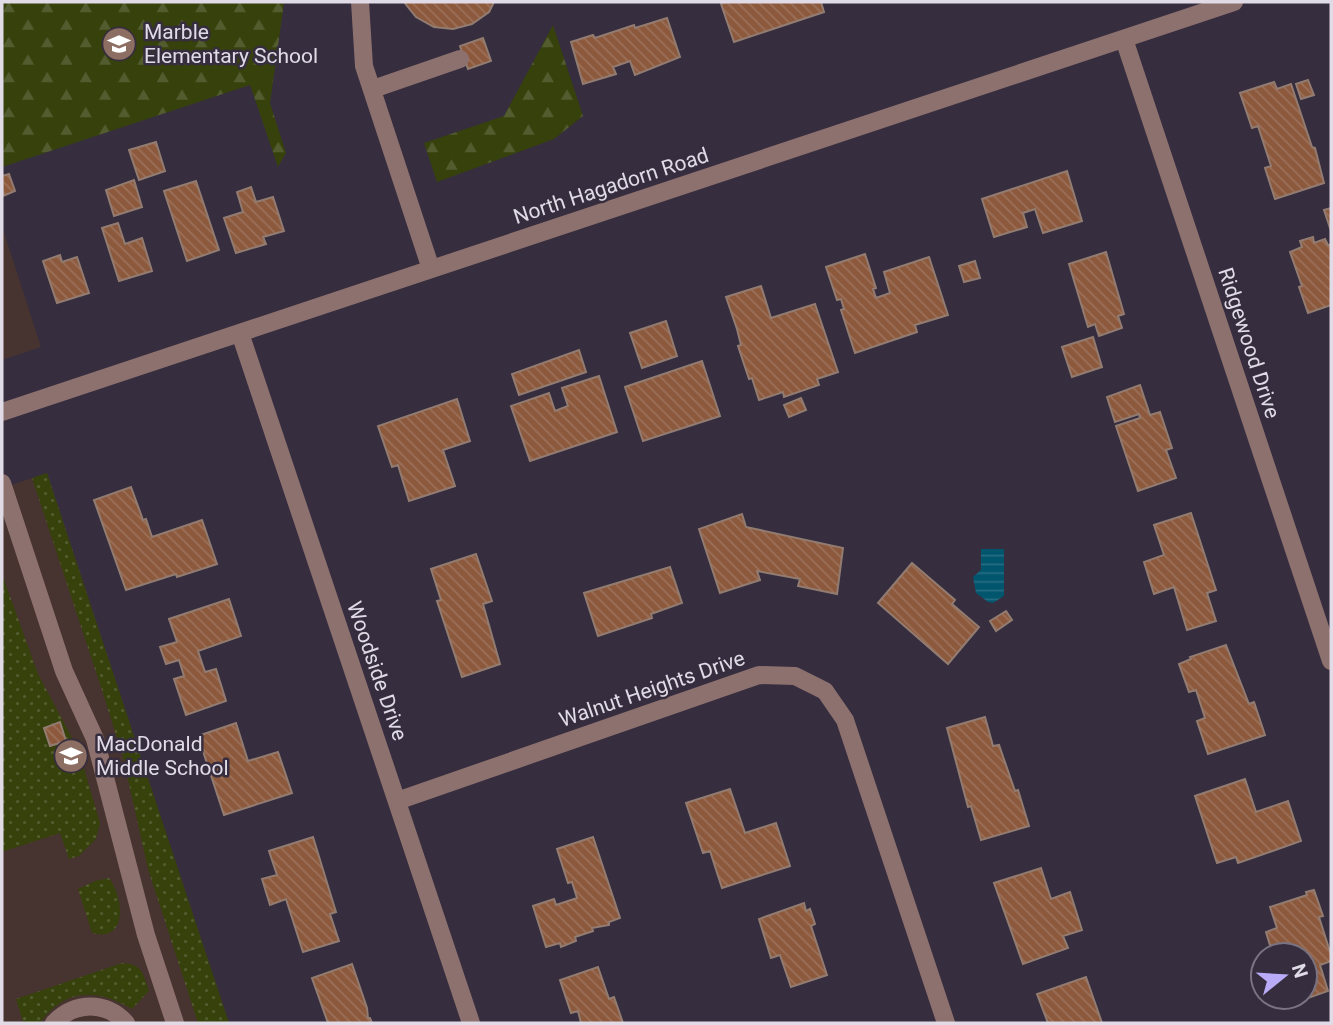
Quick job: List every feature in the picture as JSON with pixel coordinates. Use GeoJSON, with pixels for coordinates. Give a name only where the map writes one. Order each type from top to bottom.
{"type":"FeatureCollection","features":[{"type":"Feature","properties":{"kind":"street"},"geometry":{"type":"LineString","coordinates":[[360,2],[364,66],[432,269]]}},
{"type":"Feature","properties":{"kind":"street","name":"North Hagadorn Road"},"geometry":{"type":"LineString","coordinates":[[2,412],[1234,2]]}},
{"type":"Feature","properties":{"kind":"street","name":"Ridgewood Drive"},"geometry":{"type":"LineString","coordinates":[[1124,39],[1331,662]]}},
{"type":"Feature","properties":{"kind":"street"},"geometry":{"type":"LineString","coordinates":[[373,89],[460,59]]}},
{"type":"Feature","properties":{"kind":"street","name":"Woodside Drive"},"geometry":{"type":"LineString","coordinates":[[240,333],[471,1023]]}},
{"type":"Feature","properties":{"kind":"street"},"geometry":{"type":"LineString","coordinates":[[2,483],[64,671],[95,738],[146,935],[175,1023]]}},
{"type":"Feature","properties":{"kind":"street","name":"Walnut Heights Drive"},"geometry":{"type":"LineString","coordinates":[[397,801],[759,675],[795,676],[825,691],[845,720],[946,1023]]}},
{"type":"Feature","properties":{"kind":"street"},"geometry":{"type":"LineString","coordinates":[[54,1023],[72,1010],[90,1006],[108,1009],[126,1023]]}},
{"type":"Feature","properties":{"kind":"shaded area"},"geometry":{"type":"Polygon","coordinates":[[[2,226],[41,347],[2,360],[2,226]]]}},
{"type":"Feature","properties":{"kind":"shaded area","name":"MacDonald Middle School"},"geometry":{"type":"Polygon","coordinates":[[[47,473],[229,1023],[2,1023],[2,488],[47,473]]]}},
{"type":"Feature","properties":{"kind":"green space","name":"Marble Elementary School"},"geometry":{"type":"Polygon","coordinates":[[[2,2],[284,3],[270,103],[286,153],[278,167],[250,85],[2,167],[2,2]]]}},
{"type":"Feature","properties":{"kind":"green space"},"geometry":{"type":"Polygon","coordinates":[[[553,25],[583,116],[554,139],[437,182],[424,143],[504,116],[553,25]]]}},
{"type":"Feature","properties":{"kind":"green space"},"geometry":{"type":"Polygon","coordinates":[[[47,473],[229,1023],[198,1023],[148,869],[123,757],[32,478],[47,473]]]}},
{"type":"Feature","properties":{"kind":"green space"},"geometry":{"type":"Polygon","coordinates":[[[2,574],[38,674],[79,751],[100,823],[96,839],[79,856],[69,859],[60,833],[2,852],[2,574]]]}},
{"type":"Feature","properties":{"kind":"green space"},"geometry":{"type":"Polygon","coordinates":[[[109,878],[118,896],[120,916],[112,931],[104,934],[92,933],[78,889],[109,878]]]}},
{"type":"Feature","properties":{"kind":"green space"},"geometry":{"type":"Polygon","coordinates":[[[122,963],[138,968],[149,991],[132,1009],[106,997],[82,995],[60,1003],[40,1023],[19,1023],[23,1022],[16,999],[122,963]]]}},
{"type":"Feature","properties":{"kind":"water"},"geometry":{"type":"Polygon","coordinates":[[[981,549],[1004,549],[1004,596],[993,603],[976,593],[973,577],[981,570],[981,549]]]}},
{"type":"Feature","properties":{"kind":"building"},"geometry":{"type":"Polygon","coordinates":[[[404,2],[494,2],[489,12],[472,24],[453,29],[434,27],[416,17],[404,2]]]}},
{"type":"Feature","properties":{"kind":"building"},"geometry":{"type":"Polygon","coordinates":[[[821,2],[824,12],[734,42],[721,4],[821,2]]]}},
{"type":"Feature","properties":{"kind":"building"},"geometry":{"type":"Polygon","coordinates":[[[667,18],[680,57],[635,75],[630,61],[613,67],[616,74],[583,84],[571,42],[667,18]]]}},
{"type":"Feature","properties":{"kind":"building"},"geometry":{"type":"Polygon","coordinates":[[[483,38],[491,61],[468,69],[460,46],[483,38]]]}},
{"type":"Feature","properties":{"kind":"building"},"geometry":{"type":"Polygon","coordinates":[[[1308,80],[1314,95],[1301,99],[1296,84],[1308,80]]]}},
{"type":"Feature","properties":{"kind":"building"},"geometry":{"type":"Polygon","coordinates":[[[1274,82],[1277,89],[1291,84],[1312,147],[1315,148],[1324,183],[1275,199],[1265,168],[1271,166],[1258,126],[1252,128],[1240,93],[1274,82]]]}},
{"type":"Feature","properties":{"kind":"building"},"geometry":{"type":"Polygon","coordinates":[[[156,142],[165,171],[139,180],[129,150],[156,142]]]}},
{"type":"Feature","properties":{"kind":"building"},"geometry":{"type":"Polygon","coordinates":[[[1067,171],[1082,221],[1043,233],[1035,209],[1023,213],[1027,227],[994,237],[982,199],[1067,171]]]}},
{"type":"Feature","properties":{"kind":"building"},"geometry":{"type":"Polygon","coordinates":[[[9,174],[15,191],[3,196],[2,176],[9,174]]]}},
{"type":"Feature","properties":{"kind":"building"},"geometry":{"type":"Polygon","coordinates":[[[134,180],[142,207],[114,216],[106,190],[134,180]]]}},
{"type":"Feature","properties":{"kind":"building"},"geometry":{"type":"Polygon","coordinates":[[[196,181],[219,250],[187,261],[164,191],[196,181]]]}},
{"type":"Feature","properties":{"kind":"building"},"geometry":{"type":"Polygon","coordinates":[[[251,187],[256,202],[273,197],[284,231],[263,237],[266,244],[236,253],[224,218],[243,212],[237,192],[251,187]]]}},
{"type":"Feature","properties":{"kind":"building"},"geometry":{"type":"Polygon","coordinates":[[[1331,208],[1331,231],[1324,210],[1331,208]]]}},
{"type":"Feature","properties":{"kind":"building"},"geometry":{"type":"Polygon","coordinates":[[[118,223],[125,244],[142,238],[152,271],[119,281],[102,228],[118,223]]]}},
{"type":"Feature","properties":{"kind":"building"},"geometry":{"type":"Polygon","coordinates":[[[1313,237],[1314,243],[1325,239],[1328,245],[1331,245],[1331,305],[1308,313],[1290,252],[1302,247],[1300,241],[1313,237]]]}},
{"type":"Feature","properties":{"kind":"building"},"geometry":{"type":"Polygon","coordinates":[[[1106,252],[1124,314],[1118,316],[1122,328],[1099,336],[1095,324],[1088,327],[1069,264],[1106,252]]]}},
{"type":"Feature","properties":{"kind":"building"},"geometry":{"type":"Polygon","coordinates":[[[865,254],[876,288],[873,289],[876,298],[890,293],[884,272],[929,257],[948,315],[915,325],[917,332],[855,353],[841,310],[844,309],[841,299],[837,300],[826,267],[865,254]]]}},
{"type":"Feature","properties":{"kind":"building"},"geometry":{"type":"Polygon","coordinates":[[[60,255],[62,262],[77,257],[89,293],[57,303],[43,261],[60,255]]]}},
{"type":"Feature","properties":{"kind":"building"},"geometry":{"type":"Polygon","coordinates":[[[975,261],[980,278],[964,282],[959,266],[975,261]]]}},
{"type":"Feature","properties":{"kind":"building"},"geometry":{"type":"Polygon","coordinates":[[[761,286],[771,318],[815,304],[838,372],[817,379],[819,385],[784,397],[783,392],[759,400],[738,346],[741,345],[726,297],[761,286]]]}},
{"type":"Feature","properties":{"kind":"building"},"geometry":{"type":"Polygon","coordinates":[[[666,321],[677,356],[642,368],[630,333],[666,321]]]}},
{"type":"Feature","properties":{"kind":"building"},"geometry":{"type":"Polygon","coordinates":[[[1093,337],[1102,367],[1072,377],[1062,347],[1093,337]]]}},
{"type":"Feature","properties":{"kind":"building"},"geometry":{"type":"Polygon","coordinates":[[[579,350],[586,372],[519,395],[512,374],[579,350]]]}},
{"type":"Feature","properties":{"kind":"building"},"geometry":{"type":"Polygon","coordinates":[[[702,361],[720,416],[643,441],[625,387],[702,361]]]}},
{"type":"Feature","properties":{"kind":"building"},"geometry":{"type":"Polygon","coordinates":[[[599,376],[617,432],[530,461],[511,406],[549,393],[555,411],[568,406],[562,388],[599,376]]]}},
{"type":"Feature","properties":{"kind":"building"},"geometry":{"type":"Polygon","coordinates":[[[1140,385],[1150,415],[1160,412],[1172,448],[1166,450],[1176,478],[1138,491],[1116,426],[1140,418],[1139,414],[1115,422],[1107,397],[1140,385]]]}},
{"type":"Feature","properties":{"kind":"building"},"geometry":{"type":"Polygon","coordinates":[[[801,398],[806,410],[789,417],[784,405],[801,398]]]}},
{"type":"Feature","properties":{"kind":"building"},"geometry":{"type":"Polygon","coordinates":[[[457,399],[470,441],[443,450],[455,486],[409,501],[398,465],[392,467],[378,426],[457,399]]]}},
{"type":"Feature","properties":{"kind":"building"},"geometry":{"type":"Polygon","coordinates":[[[131,487],[152,537],[202,520],[217,564],[126,590],[94,500],[131,487]]]}},
{"type":"Feature","properties":{"kind":"building"},"geometry":{"type":"Polygon","coordinates":[[[1191,513],[1216,590],[1207,593],[1216,621],[1187,630],[1174,587],[1154,594],[1144,562],[1164,555],[1154,525],[1191,513]]]}},
{"type":"Feature","properties":{"kind":"building"},"geometry":{"type":"Polygon","coordinates":[[[742,514],[746,527],[843,548],[837,594],[798,586],[800,579],[757,571],[760,580],[720,593],[699,529],[742,514]]]}},
{"type":"Feature","properties":{"kind":"building"},"geometry":{"type":"Polygon","coordinates":[[[476,554],[492,601],[483,604],[500,664],[462,677],[437,601],[441,600],[431,569],[476,554]]]}},
{"type":"Feature","properties":{"kind":"building"},"geometry":{"type":"Polygon","coordinates":[[[912,563],[955,600],[952,604],[979,627],[948,664],[878,603],[912,563]]]}},
{"type":"Feature","properties":{"kind":"building"},"geometry":{"type":"Polygon","coordinates":[[[670,567],[682,603],[651,614],[652,618],[598,636],[584,593],[670,567]]]}},
{"type":"Feature","properties":{"kind":"building"},"geometry":{"type":"Polygon","coordinates":[[[229,599],[241,636],[198,651],[205,672],[216,669],[226,701],[186,715],[174,679],[184,676],[179,660],[166,664],[160,647],[177,642],[169,619],[229,599]]]}},
{"type":"Feature","properties":{"kind":"building"},"geometry":{"type":"Polygon","coordinates":[[[1006,611],[1012,620],[996,631],[990,621],[1006,611]]]}},
{"type":"Feature","properties":{"kind":"building"},"geometry":{"type":"Polygon","coordinates":[[[1226,645],[1249,704],[1254,702],[1265,735],[1208,754],[1197,721],[1205,718],[1196,690],[1189,692],[1179,664],[1191,659],[1190,657],[1226,645]]]}},
{"type":"Feature","properties":{"kind":"building"},"geometry":{"type":"Polygon","coordinates":[[[985,717],[993,746],[999,745],[1015,791],[1018,790],[1029,826],[981,840],[971,806],[968,807],[947,728],[985,717]]]}},
{"type":"Feature","properties":{"kind":"building"},"geometry":{"type":"Polygon","coordinates":[[[60,722],[66,741],[50,746],[44,728],[60,722]]]}},
{"type":"Feature","properties":{"kind":"building"},"geometry":{"type":"Polygon","coordinates":[[[236,723],[248,761],[278,752],[292,793],[224,815],[198,736],[236,723]]]}},
{"type":"Feature","properties":{"kind":"building"},"geometry":{"type":"Polygon","coordinates":[[[1245,779],[1256,812],[1288,801],[1301,841],[1238,863],[1236,857],[1217,863],[1195,796],[1245,779]]]}},
{"type":"Feature","properties":{"kind":"building"},"geometry":{"type":"Polygon","coordinates":[[[730,789],[745,833],[776,823],[790,866],[722,888],[710,851],[703,853],[686,803],[730,789]]]}},
{"type":"Feature","properties":{"kind":"building"},"geometry":{"type":"Polygon","coordinates":[[[313,837],[336,912],[330,914],[339,941],[303,952],[286,899],[270,905],[262,879],[277,875],[269,851],[313,837]]]}},
{"type":"Feature","properties":{"kind":"building"},"geometry":{"type":"Polygon","coordinates":[[[593,837],[620,918],[609,922],[609,925],[592,928],[593,931],[575,937],[576,941],[561,947],[560,943],[546,947],[533,906],[554,899],[556,905],[577,898],[572,882],[568,883],[557,849],[593,837]]]}},
{"type":"Feature","properties":{"kind":"building"},"geometry":{"type":"Polygon","coordinates":[[[1041,868],[1051,899],[1070,892],[1082,930],[1063,936],[1068,948],[1023,964],[994,883],[1041,868]]]}},
{"type":"Feature","properties":{"kind":"building"},"geometry":{"type":"Polygon","coordinates":[[[1314,890],[1323,916],[1319,917],[1331,955],[1331,961],[1320,965],[1328,991],[1319,994],[1319,941],[1269,941],[1266,932],[1277,928],[1270,907],[1307,895],[1306,892],[1314,890]]]}},
{"type":"Feature","properties":{"kind":"building"},"geometry":{"type":"Polygon","coordinates":[[[804,903],[806,911],[810,909],[815,924],[811,926],[827,975],[791,987],[780,955],[771,958],[759,919],[804,903]]]}},
{"type":"Feature","properties":{"kind":"building"},"geometry":{"type":"Polygon","coordinates":[[[352,964],[368,1018],[372,1023],[328,1023],[312,978],[352,964]]]}},
{"type":"Feature","properties":{"kind":"building"},"geometry":{"type":"Polygon","coordinates":[[[598,967],[609,999],[614,997],[623,1023],[581,1023],[578,1011],[571,1013],[560,980],[598,967]]]}},
{"type":"Feature","properties":{"kind":"building"},"geometry":{"type":"Polygon","coordinates":[[[1086,977],[1102,1023],[1048,1023],[1037,994],[1086,977]]]}},
{"type":"Feature","properties":{"kind":"place","name":"Marble Elementary School"},"geometry":{"type":"Point","coordinates":[119,44]}},
{"type":"Feature","properties":{"kind":"place","name":"MacDonald Middle School"},"geometry":{"type":"Point","coordinates":[71,756]}}]}
